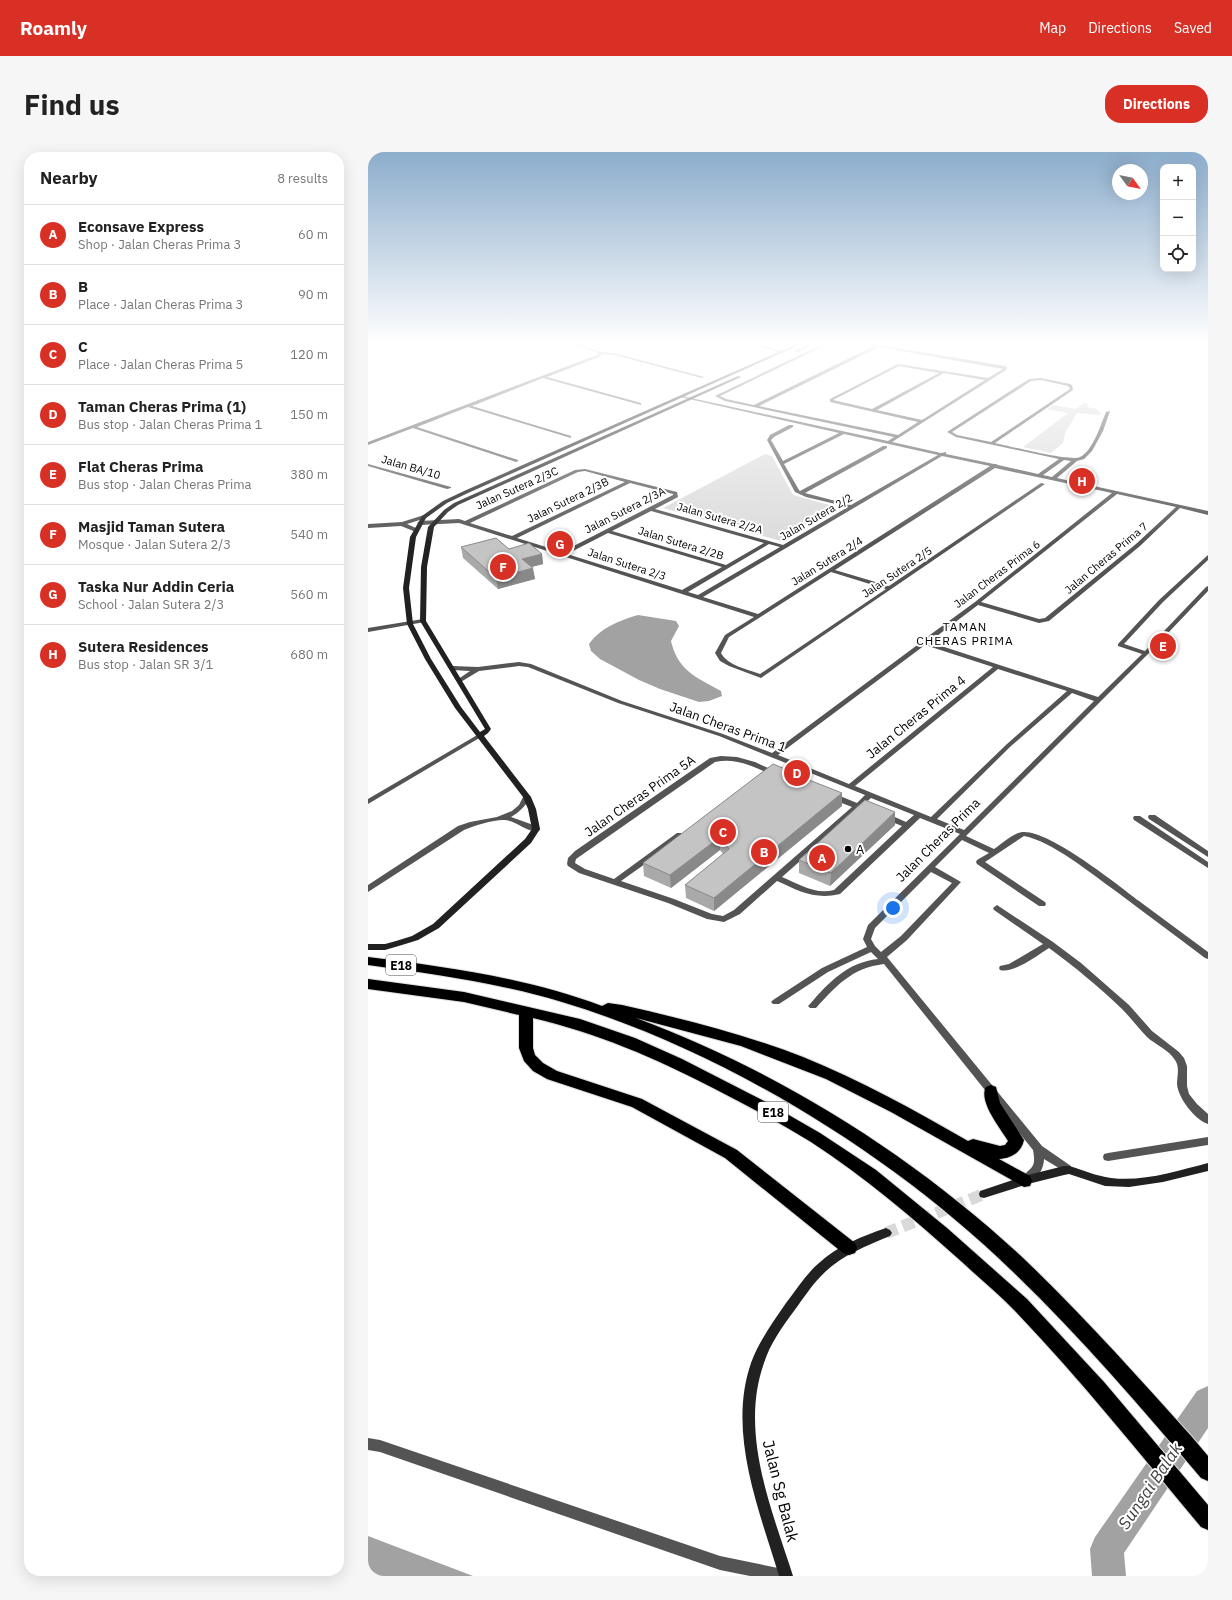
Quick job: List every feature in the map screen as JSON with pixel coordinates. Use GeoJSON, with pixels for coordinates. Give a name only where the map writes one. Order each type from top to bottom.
{"type":"FeatureCollection","features":[{"type":"Feature","properties":{"kind":"highway","name":"E18"},"geometry":{"type":"LineString","coordinates":[[368,961],[477,978],[591,1006],[649,1029],[736,1069],[834,1121],[890,1158],[948,1204],[1014,1261],[1121,1370],[1208,1471]]}},
{"type":"Feature","properties":{"kind":"highway","name":"E18"},"geometry":{"type":"LineString","coordinates":[[368,984],[464,996],[575,1023],[630,1042],[763,1107],[815,1137],[870,1175],[941,1233],[1021,1305],[1097,1388],[1208,1520]]}},
{"type":"Feature","properties":{"kind":"highway"},"geometry":{"type":"LineString","coordinates":[[591,1006],[622,1010],[718,1034],[764,1048],[815,1068],[864,1091],[947,1136],[1024,1181]]}},
{"type":"Feature","properties":{"kind":"highway"},"geometry":{"type":"LineString","coordinates":[[526,1012],[526,1048],[529,1057],[538,1067],[552,1075],[637,1103],[732,1154],[849,1248]]}},
{"type":"Feature","properties":{"kind":"highway"},"geometry":{"type":"LineString","coordinates":[[947,1136],[997,1153],[1011,1150],[1015,1145],[1016,1140],[993,1104],[991,1091]]}},
{"type":"Feature","properties":{"kind":"street"},"geometry":{"type":"LineString","coordinates":[[368,444],[459,409]]}},
{"type":"Feature","properties":{"kind":"street"},"geometry":{"type":"LineString","coordinates":[[479,409],[569,437]]}},
{"type":"Feature","properties":{"kind":"street"},"geometry":{"type":"LineString","coordinates":[[368,526],[402,524],[424,516],[450,500],[652,409]]}},
{"type":"Feature","properties":{"kind":"street"},"geometry":{"type":"LineString","coordinates":[[368,802],[486,732],[488,729],[423,621],[425,554],[431,527],[456,504],[667,409]]}},
{"type":"Feature","properties":{"kind":"street"},"geometry":{"type":"LineString","coordinates":[[740,409],[1208,513]]}},
{"type":"Feature","properties":{"kind":"street"},"geometry":{"type":"LineString","coordinates":[[772,409],[898,436]]}},
{"type":"Feature","properties":{"kind":"street"},"geometry":{"type":"LineString","coordinates":[[889,442],[940,409]]}},
{"type":"Feature","properties":{"kind":"street"},"geometry":{"type":"LineString","coordinates":[[982,409],[950,430],[949,432],[951,435],[1076,460]]}},
{"type":"Feature","properties":{"kind":"street"},"geometry":{"type":"LineString","coordinates":[[992,443],[1042,409]]}},
{"type":"Feature","properties":{"kind":"street"},"geometry":{"type":"LineString","coordinates":[[873,410],[922,421]]}},
{"type":"Feature","properties":{"kind":"street"},"geometry":{"type":"LineString","coordinates":[[1054,478],[1076,460],[1085,456],[1099,434],[1108,412]]}},
{"type":"Feature","properties":{"kind":"street"},"geometry":{"type":"LineString","coordinates":[[791,426],[772,436],[769,440],[793,487],[800,493],[852,508]]}},
{"type":"Feature","properties":{"kind":"street"},"geometry":{"type":"LineString","coordinates":[[413,427],[516,461]]}},
{"type":"Feature","properties":{"kind":"street"},"geometry":{"type":"LineString","coordinates":[[782,463],[844,432]]}},
{"type":"Feature","properties":{"kind":"street"},"geometry":{"type":"LineString","coordinates":[[800,493],[885,448]]}},
{"type":"Feature","properties":{"kind":"street","name":"Jalan Sutera 2/2"},"geometry":{"type":"LineString","coordinates":[[699,597],[944,454]]}},
{"type":"Feature","properties":{"kind":"street"},"geometry":{"type":"LineString","coordinates":[[1040,475],[1063,458]]}},
{"type":"Feature","properties":{"kind":"street","name":"Jalan BA/10"},"geometry":{"type":"LineString","coordinates":[[368,465],[449,488]]}},
{"type":"Feature","properties":{"kind":"street","name":"Jalan Sutera 2/4"},"geometry":{"type":"LineString","coordinates":[[761,676],[731,665],[722,660],[718,653],[727,636],[996,465]]}},
{"type":"Feature","properties":{"kind":"street","name":"Jalan Sutera 2/3C"},"geometry":{"type":"LineString","coordinates":[[465,523],[577,472],[585,470],[594,471],[631,481]]}},
{"type":"Feature","properties":{"kind":"street","name":"Jalan Sutera 2/3A"},"geometry":{"type":"LineString","coordinates":[[562,554],[676,496],[675,493],[631,481]]}},
{"type":"Feature","properties":{"kind":"street","name":"Jalan Sutera 2/3B"},"geometry":{"type":"LineString","coordinates":[[512,538],[631,481]]}},
{"type":"Feature","properties":{"kind":"street","name":"Jalan Sutera 2/5"},"geometry":{"type":"LineString","coordinates":[[761,676],[1043,484]]}},
{"type":"Feature","properties":{"kind":"street","name":"Jalan Cheras Prima 6"},"geometry":{"type":"LineString","coordinates":[[773,756],[977,602],[1117,492]]}},
{"type":"Feature","properties":{"kind":"street","name":"Jalan Cheras Prima 7"},"geometry":{"type":"LineString","coordinates":[[977,602],[1043,621],[1047,620],[1093,583],[1180,506]]}},
{"type":"Feature","properties":{"kind":"street","name":"Jalan Sutera 2/2A"},"geometry":{"type":"LineString","coordinates":[[651,508],[784,547]]}},
{"type":"Feature","properties":{"kind":"street"},"geometry":{"type":"LineString","coordinates":[[368,947],[386,947],[400,943],[415,938],[436,926],[528,841],[536,829],[532,809],[527,797],[458,708],[428,660],[410,624],[406,588],[413,537],[424,516]]}},
{"type":"Feature","properties":{"kind":"street","name":"Jalan Sutera 2/3"},"geometry":{"type":"LineString","coordinates":[[420,522],[453,520],[465,523],[758,616]]}},
{"type":"Feature","properties":{"kind":"street"},"geometry":{"type":"LineString","coordinates":[[402,524],[416,530]]}},
{"type":"Feature","properties":{"kind":"street","name":"Jalan Sutera 2/2B"},"geometry":{"type":"LineString","coordinates":[[607,531],[726,567]]}},
{"type":"Feature","properties":{"kind":"street"},"geometry":{"type":"LineString","coordinates":[[683,592],[768,543]]}},
{"type":"Feature","properties":{"kind":"street"},"geometry":{"type":"LineString","coordinates":[[1146,653],[1120,645],[1161,601],[1208,556]]}},
{"type":"Feature","properties":{"kind":"street"},"geometry":{"type":"LineString","coordinates":[[830,570],[890,588]]}},
{"type":"Feature","properties":{"kind":"street","name":"Jalan Cheras Prima"},"geometry":{"type":"LineString","coordinates":[[872,948],[867,939],[871,928],[1146,653],[1208,588]]}},
{"type":"Feature","properties":{"kind":"street"},"geometry":{"type":"LineString","coordinates":[[368,630],[423,621]]}},
{"type":"Feature","properties":{"kind":"street"},"geometry":{"type":"LineString","coordinates":[[923,642],[1099,700]]}},
{"type":"Feature","properties":{"kind":"street","name":"Jalan Cheras Prima 1"},"geometry":{"type":"LineString","coordinates":[[452,668],[478,669],[519,664],[529,665],[620,702],[721,735],[919,814],[963,835],[970,841],[991,851]]}},
{"type":"Feature","properties":{"kind":"street","name":"Jalan Cheras Prima 4"},"geometry":{"type":"LineString","coordinates":[[850,787],[997,667]]}},
{"type":"Feature","properties":{"kind":"street"},"geometry":{"type":"LineString","coordinates":[[459,681],[478,669]]}},
{"type":"Feature","properties":{"kind":"street"},"geometry":{"type":"LineString","coordinates":[[932,820],[1008,746],[1071,691]]}},
{"type":"Feature","properties":{"kind":"street","name":"Jalan Cheras Prima 5A"},"geometry":{"type":"LineString","coordinates":[[616,881],[574,868],[571,864],[572,858],[713,760],[724,757],[742,760],[765,773]]}},
{"type":"Feature","properties":{"kind":"street"},"geometry":{"type":"LineString","coordinates":[[765,773],[782,760]]}},
{"type":"Feature","properties":{"kind":"street"},"geometry":{"type":"LineString","coordinates":[[765,773],[781,776]]}},
{"type":"Feature","properties":{"kind":"street"},"geometry":{"type":"LineString","coordinates":[[822,792],[908,825]]}},
{"type":"Feature","properties":{"kind":"street"},"geometry":{"type":"LineString","coordinates":[[616,881],[710,917],[724,919],[737,912],[870,795]]}},
{"type":"Feature","properties":{"kind":"street"},"geometry":{"type":"LineString","coordinates":[[368,889],[461,828],[471,824],[507,818],[523,806],[527,797]]}},
{"type":"Feature","properties":{"kind":"street"},"geometry":{"type":"LineString","coordinates":[[776,877],[816,894],[831,894],[837,892],[919,814]]}},
{"type":"Feature","properties":{"kind":"street"},"geometry":{"type":"LineString","coordinates":[[1152,817],[1208,855]]}},
{"type":"Feature","properties":{"kind":"street"},"geometry":{"type":"LineString","coordinates":[[507,818],[536,829]]}},
{"type":"Feature","properties":{"kind":"street"},"geometry":{"type":"LineString","coordinates":[[1137,818],[1208,866]]}},
{"type":"Feature","properties":{"kind":"street"},"geometry":{"type":"LineString","coordinates":[[616,881],[686,831]]}},
{"type":"Feature","properties":{"kind":"street"},"geometry":{"type":"LineString","coordinates":[[1042,904],[980,862],[991,851],[1023,834],[1036,836],[1050,843],[1093,871],[1208,956]]}},
{"type":"Feature","properties":{"kind":"street"},"geometry":{"type":"LineString","coordinates":[[814,1006],[834,984],[852,969],[867,963],[884,959],[957,882],[930,868]]}},
{"type":"Feature","properties":{"kind":"street"},"geometry":{"type":"LineString","coordinates":[[997,908],[1050,944],[1106,988],[1151,1034],[1180,1059],[1184,1069],[1182,1080],[1183,1091],[1191,1103],[1208,1120]]}},
{"type":"Feature","properties":{"kind":"street"},"geometry":{"type":"LineString","coordinates":[[1003,968],[1012,966],[1050,944]]}},
{"type":"Feature","properties":{"kind":"street"},"geometry":{"type":"LineString","coordinates":[[776,1002],[825,970],[872,948],[884,959],[1038,1149],[1067,1169],[1091,1179],[1118,1183],[1143,1182],[1208,1167]]}},
{"type":"Feature","properties":{"kind":"street"},"geometry":{"type":"LineString","coordinates":[[1108,1157],[1208,1141]]}},
{"type":"Feature","properties":{"kind":"street"},"geometry":{"type":"LineString","coordinates":[[1024,1181],[1035,1173],[1039,1167],[1040,1160],[1038,1149]]}},
{"type":"Feature","properties":{"kind":"street"},"geometry":{"type":"LineString","coordinates":[[984,1194],[1067,1169]]}},
{"type":"Feature","properties":{"kind":"street","name":"Jalan Sg Balak"},"geometry":{"type":"LineString","coordinates":[[785,1576],[762,1495],[750,1440],[750,1394],[754,1372],[765,1346],[778,1324],[811,1278],[827,1262],[849,1248],[886,1233]]}},
{"type":"Feature","properties":{"kind":"street"},"geometry":{"type":"LineString","coordinates":[[368,1444],[380,1446],[720,1563],[785,1576]]}},
{"type":"Feature","properties":{"kind":"shaded area"},"geometry":{"type":"Polygon","coordinates":[[[1049,409],[1097,409],[1101,413],[1100,415],[1077,413],[1065,433],[1063,443],[1051,453],[1023,447],[1068,413],[1049,409]]]}},
{"type":"Feature","properties":{"kind":"shaded area"},"geometry":{"type":"Polygon","coordinates":[[[765,454],[772,456],[793,495],[837,507],[781,541],[663,508],[765,454]]]}},
{"type":"Feature","properties":{"kind":"shaded area"},"geometry":{"type":"Polygon","coordinates":[[[638,615],[676,621],[679,626],[671,641],[678,660],[689,672],[721,691],[722,696],[709,701],[699,702],[660,689],[639,680],[600,659],[591,651],[589,644],[599,633],[617,622],[638,615]]]}},
{"type":"Feature","properties":{"kind":"shaded area"},"geometry":{"type":"Polygon","coordinates":[[[368,1536],[473,1576],[368,1576],[368,1536]]]}},
{"type":"Feature","properties":{"kind":"building"},"geometry":{"type":"Polygon","coordinates":[[[496,538],[509,549],[529,543],[542,554],[522,559],[533,568],[496,578],[461,547],[496,538]]]}},
{"type":"Feature","properties":{"kind":"building"},"geometry":{"type":"Polygon","coordinates":[[[773,764],[842,793],[714,898],[685,885],[729,849],[720,837],[670,875],[643,863],[773,764]]]}},
{"type":"Feature","properties":{"kind":"building","name":"A"},"geometry":{"type":"Polygon","coordinates":[[[865,800],[895,812],[831,873],[799,860],[865,800]]]}},
{"type":"Feature","properties":{"kind":"waterway","name":"Sungai Balak"},"geometry":{"type":"LineString","coordinates":[[1109,1576],[1107,1549],[1208,1401]]}},
{"type":"Feature","properties":{"kind":"tunnel"},"geometry":{"type":"LineString","coordinates":[[886,1233],[984,1194]]}},
{"type":"Feature","properties":{"kind":"place","name":"Sutera Residences"},"geometry":{"type":"Point","coordinates":[1082,481]}},
{"type":"Feature","properties":{"kind":"place","name":"Taska Nur Addin Ceria"},"geometry":{"type":"Point","coordinates":[560,544]}},
{"type":"Feature","properties":{"kind":"place","name":"Masjid Taman Sutera"},"geometry":{"type":"Point","coordinates":[503,567]}},
{"type":"Feature","properties":{"kind":"place","name":"Flat Cheras Prima"},"geometry":{"type":"Point","coordinates":[1163,646]}},
{"type":"Feature","properties":{"kind":"place","name":"Taman Cheras Prima (1)"},"geometry":{"type":"Point","coordinates":[797,773]}},
{"type":"Feature","properties":{"kind":"place","name":"C"},"geometry":{"type":"Point","coordinates":[723,832]}},
{"type":"Feature","properties":{"kind":"place","name":"A"},"geometry":{"type":"Point","coordinates":[848,849]}},
{"type":"Feature","properties":{"kind":"place","name":"B"},"geometry":{"type":"Point","coordinates":[764,852]}},
{"type":"Feature","properties":{"kind":"place","name":"Econsave Express"},"geometry":{"type":"Point","coordinates":[822,858]}},
{"type":"Feature","properties":{"kind":"district","name":"TAMAN CHERAS PRIMA"},"geometry":{"type":"Point","coordinates":[965,633]}}]}
